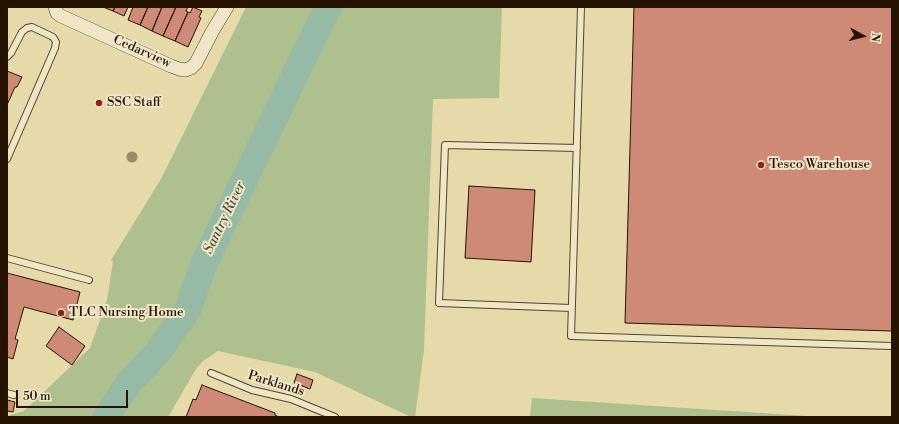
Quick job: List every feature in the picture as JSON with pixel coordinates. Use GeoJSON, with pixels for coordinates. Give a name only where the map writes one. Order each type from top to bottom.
{"type":"FeatureCollection","features":[{"type":"Feature","properties":{"kind":"street","name":"Cedarview"},"geometry":{"type":"LineString","coordinates":[[55,7],[57,13],[61,16],[171,66],[185,70],[191,68],[196,63],[227,7]]}},
{"type":"Feature","properties":{"kind":"lane"},"geometry":{"type":"LineString","coordinates":[[581,7],[570,336],[892,346]]}},
{"type":"Feature","properties":{"kind":"lane"},"geometry":{"type":"LineString","coordinates":[[7,57],[11,53],[22,32],[27,28],[32,27],[53,37],[56,42],[55,48],[7,159]]}},
{"type":"Feature","properties":{"kind":"lane"},"geometry":{"type":"LineString","coordinates":[[572,308],[440,303],[445,145],[576,148]]}},
{"type":"Feature","properties":{"kind":"lane"},"geometry":{"type":"LineString","coordinates":[[7,258],[89,280]]}},
{"type":"Feature","properties":{"kind":"lane","name":"Parklands"},"geometry":{"type":"LineString","coordinates":[[211,373],[252,390],[291,399],[335,417]]}},
{"type":"Feature","properties":{"kind":"lane"},"geometry":{"type":"LineString","coordinates":[[7,393],[14,395]]}},
{"type":"Feature","properties":{"kind":"green space"},"geometry":{"type":"Polygon","coordinates":[[[246,7],[502,7],[499,98],[433,99],[424,350],[415,417],[411,417],[315,372],[218,351],[203,361],[196,369],[168,417],[7,417],[24,411],[90,348],[107,300],[113,261],[111,260],[161,179],[246,7]]]}},
{"type":"Feature","properties":{"kind":"green space"},"geometry":{"type":"Polygon","coordinates":[[[532,398],[823,417],[530,417],[532,398]]]}},
{"type":"Feature","properties":{"kind":"building"},"geometry":{"type":"Polygon","coordinates":[[[103,7],[115,7],[113,11],[103,7]]]}},
{"type":"Feature","properties":{"kind":"building"},"geometry":{"type":"Polygon","coordinates":[[[115,7],[128,7],[124,16],[113,11],[115,7]]]}},
{"type":"Feature","properties":{"kind":"building"},"geometry":{"type":"Polygon","coordinates":[[[133,7],[148,7],[140,25],[128,20],[133,7]]]}},
{"type":"Feature","properties":{"kind":"building"},"geometry":{"type":"Polygon","coordinates":[[[148,7],[162,7],[152,31],[140,25],[148,7]]]}},
{"type":"Feature","properties":{"kind":"building"},"geometry":{"type":"Polygon","coordinates":[[[162,7],[176,7],[163,36],[152,31],[162,7]]]}},
{"type":"Feature","properties":{"kind":"building"},"geometry":{"type":"Polygon","coordinates":[[[176,7],[188,7],[186,11],[188,12],[175,41],[163,36],[176,7]]]}},
{"type":"Feature","properties":{"kind":"building"},"geometry":{"type":"Polygon","coordinates":[[[193,7],[202,11],[199,17],[201,18],[188,47],[175,41],[188,12],[190,13],[193,7]]]}},
{"type":"Feature","properties":{"kind":"building","name":"Tesco Warehouse"},"geometry":{"type":"Polygon","coordinates":[[[634,7],[892,7],[892,331],[625,323],[634,7]]]}},
{"type":"Feature","properties":{"kind":"building"},"geometry":{"type":"Polygon","coordinates":[[[7,71],[22,77],[17,87],[15,87],[7,105],[7,71]]]}},
{"type":"Feature","properties":{"kind":"building"},"geometry":{"type":"Polygon","coordinates":[[[469,186],[535,190],[531,262],[465,258],[469,186]]]}},
{"type":"Feature","properties":{"kind":"building","name":"TLC Nursing Home"},"geometry":{"type":"Polygon","coordinates":[[[7,273],[80,292],[73,320],[24,307],[15,339],[18,340],[13,359],[7,357],[7,273]]]}},
{"type":"Feature","properties":{"kind":"building"},"geometry":{"type":"Polygon","coordinates":[[[59,327],[85,346],[72,365],[46,346],[59,327]]]}},
{"type":"Feature","properties":{"kind":"building"},"geometry":{"type":"Polygon","coordinates":[[[297,374],[313,380],[310,389],[294,383],[297,374]]]}},
{"type":"Feature","properties":{"kind":"building"},"geometry":{"type":"Polygon","coordinates":[[[202,385],[275,413],[275,415],[279,417],[186,417],[193,399],[196,400],[202,385]]]}},
{"type":"Feature","properties":{"kind":"building"},"geometry":{"type":"Polygon","coordinates":[[[7,400],[15,402],[13,412],[7,411],[7,400]]]}},
{"type":"Feature","properties":{"kind":"waterway","name":"Santry River"},"geometry":{"type":"LineString","coordinates":[[106,417],[128,384],[158,352],[188,309],[205,261],[328,7]]}},
{"type":"Feature","properties":{"kind":"place","name":"SSC Staff"},"geometry":{"type":"Point","coordinates":[99,103]}},
{"type":"Feature","properties":{"kind":"place","name":"Tesco Warehouse"},"geometry":{"type":"Point","coordinates":[761,165]}},
{"type":"Feature","properties":{"kind":"place","name":"TLC Nursing Home"},"geometry":{"type":"Point","coordinates":[61,313]}}]}
